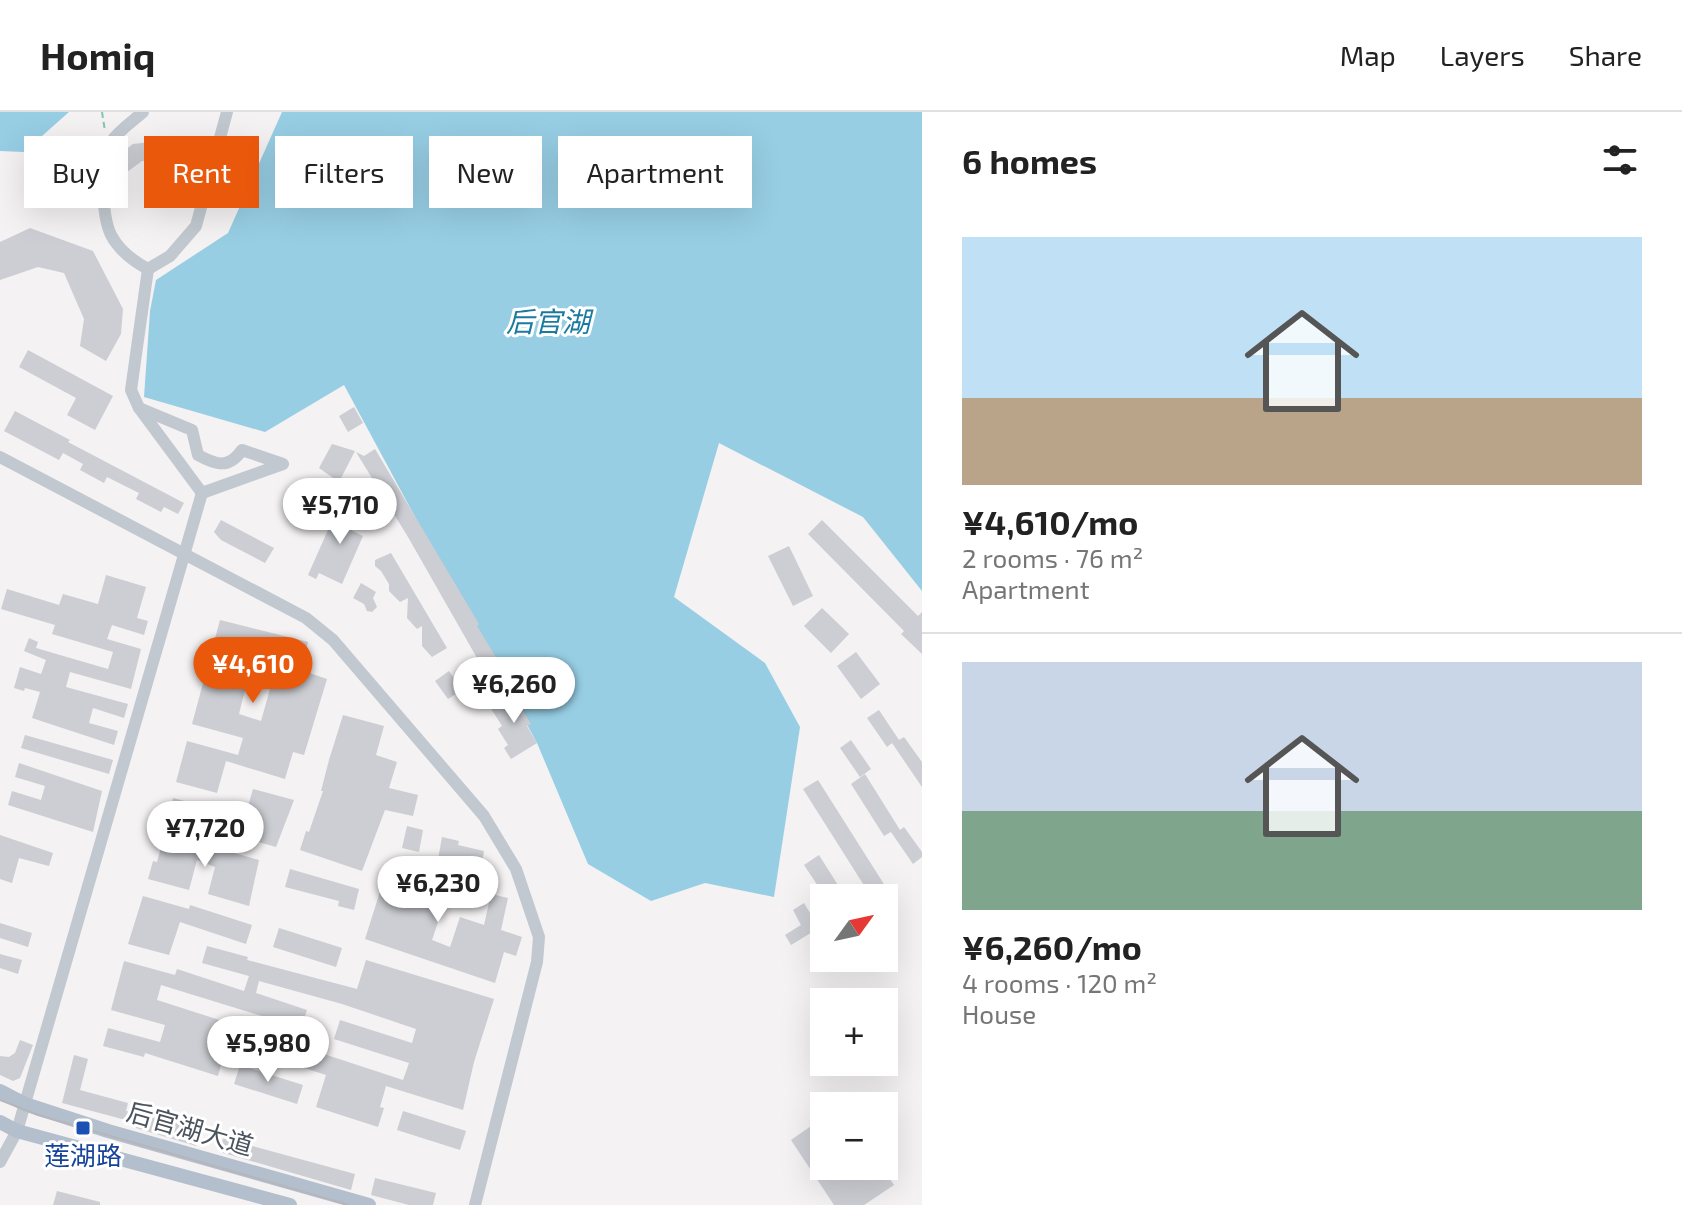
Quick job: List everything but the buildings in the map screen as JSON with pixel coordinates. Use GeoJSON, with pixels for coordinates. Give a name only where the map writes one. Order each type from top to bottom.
{"type":"FeatureCollection","features":[{"type":"Feature","properties":{"kind":"main road","name":"后官湖大道"},"geometry":{"type":"LineString","coordinates":[[0,1091],[25,1104],[108,1131],[369,1205]]}},
{"type":"Feature","properties":{"kind":"main road","name":"后官湖大道"},"geometry":{"type":"LineString","coordinates":[[0,1122],[17,1131],[290,1205]]}},
{"type":"Feature","properties":{"kind":"street"},"geometry":{"type":"LineString","coordinates":[[117,136],[143,112]]}},
{"type":"Feature","properties":{"kind":"street"},"geometry":{"type":"LineString","coordinates":[[148,269],[170,256],[196,226],[227,112]]}},
{"type":"Feature","properties":{"kind":"street"},"geometry":{"type":"LineString","coordinates":[[106,208],[111,235],[123,251],[148,269]]}},
{"type":"Feature","properties":{"kind":"street"},"geometry":{"type":"LineString","coordinates":[[148,269],[131,390],[139,408],[202,493]]}},
{"type":"Feature","properties":{"kind":"street"},"geometry":{"type":"LineString","coordinates":[[139,408],[192,430],[198,455],[213,463],[226,464],[242,450],[283,464],[202,493]]}},
{"type":"Feature","properties":{"kind":"street"},"geometry":{"type":"LineString","coordinates":[[0,457],[306,618],[333,640],[484,816],[516,869],[539,937],[537,962],[475,1205]]}},
{"type":"Feature","properties":{"kind":"street"},"geometry":{"type":"LineString","coordinates":[[0,1162],[17,1131],[202,493]]}},
{"type":"Feature","properties":{"kind":"path"},"geometry":{"type":"LineString","coordinates":[[102,112],[102,125],[107,136]]}},
{"type":"Feature","properties":{"kind":"water"},"geometry":{"type":"Polygon","coordinates":[[[0,112],[69,112],[42,136],[24,136],[24,152],[0,151],[0,112]]]}},
{"type":"Feature","properties":{"kind":"water","name":"后官湖"},"geometry":{"type":"Polygon","coordinates":[[[282,112],[922,112],[922,591],[863,517],[719,443],[674,597],[765,663],[800,727],[774,897],[705,883],[651,901],[588,864],[537,743],[344,385],[265,432],[144,397],[150,311],[156,280],[228,233],[239,208],[259,208],[259,164],[282,112]]]}},
{"type":"Feature","properties":{"kind":"tram line"},"geometry":{"type":"LineString","coordinates":[[0,1100],[38,1115],[349,1205]]}},
{"type":"Feature","properties":{"kind":"place","name":"莲湖路"},"geometry":{"type":"Point","coordinates":[83,1128]}}]}
